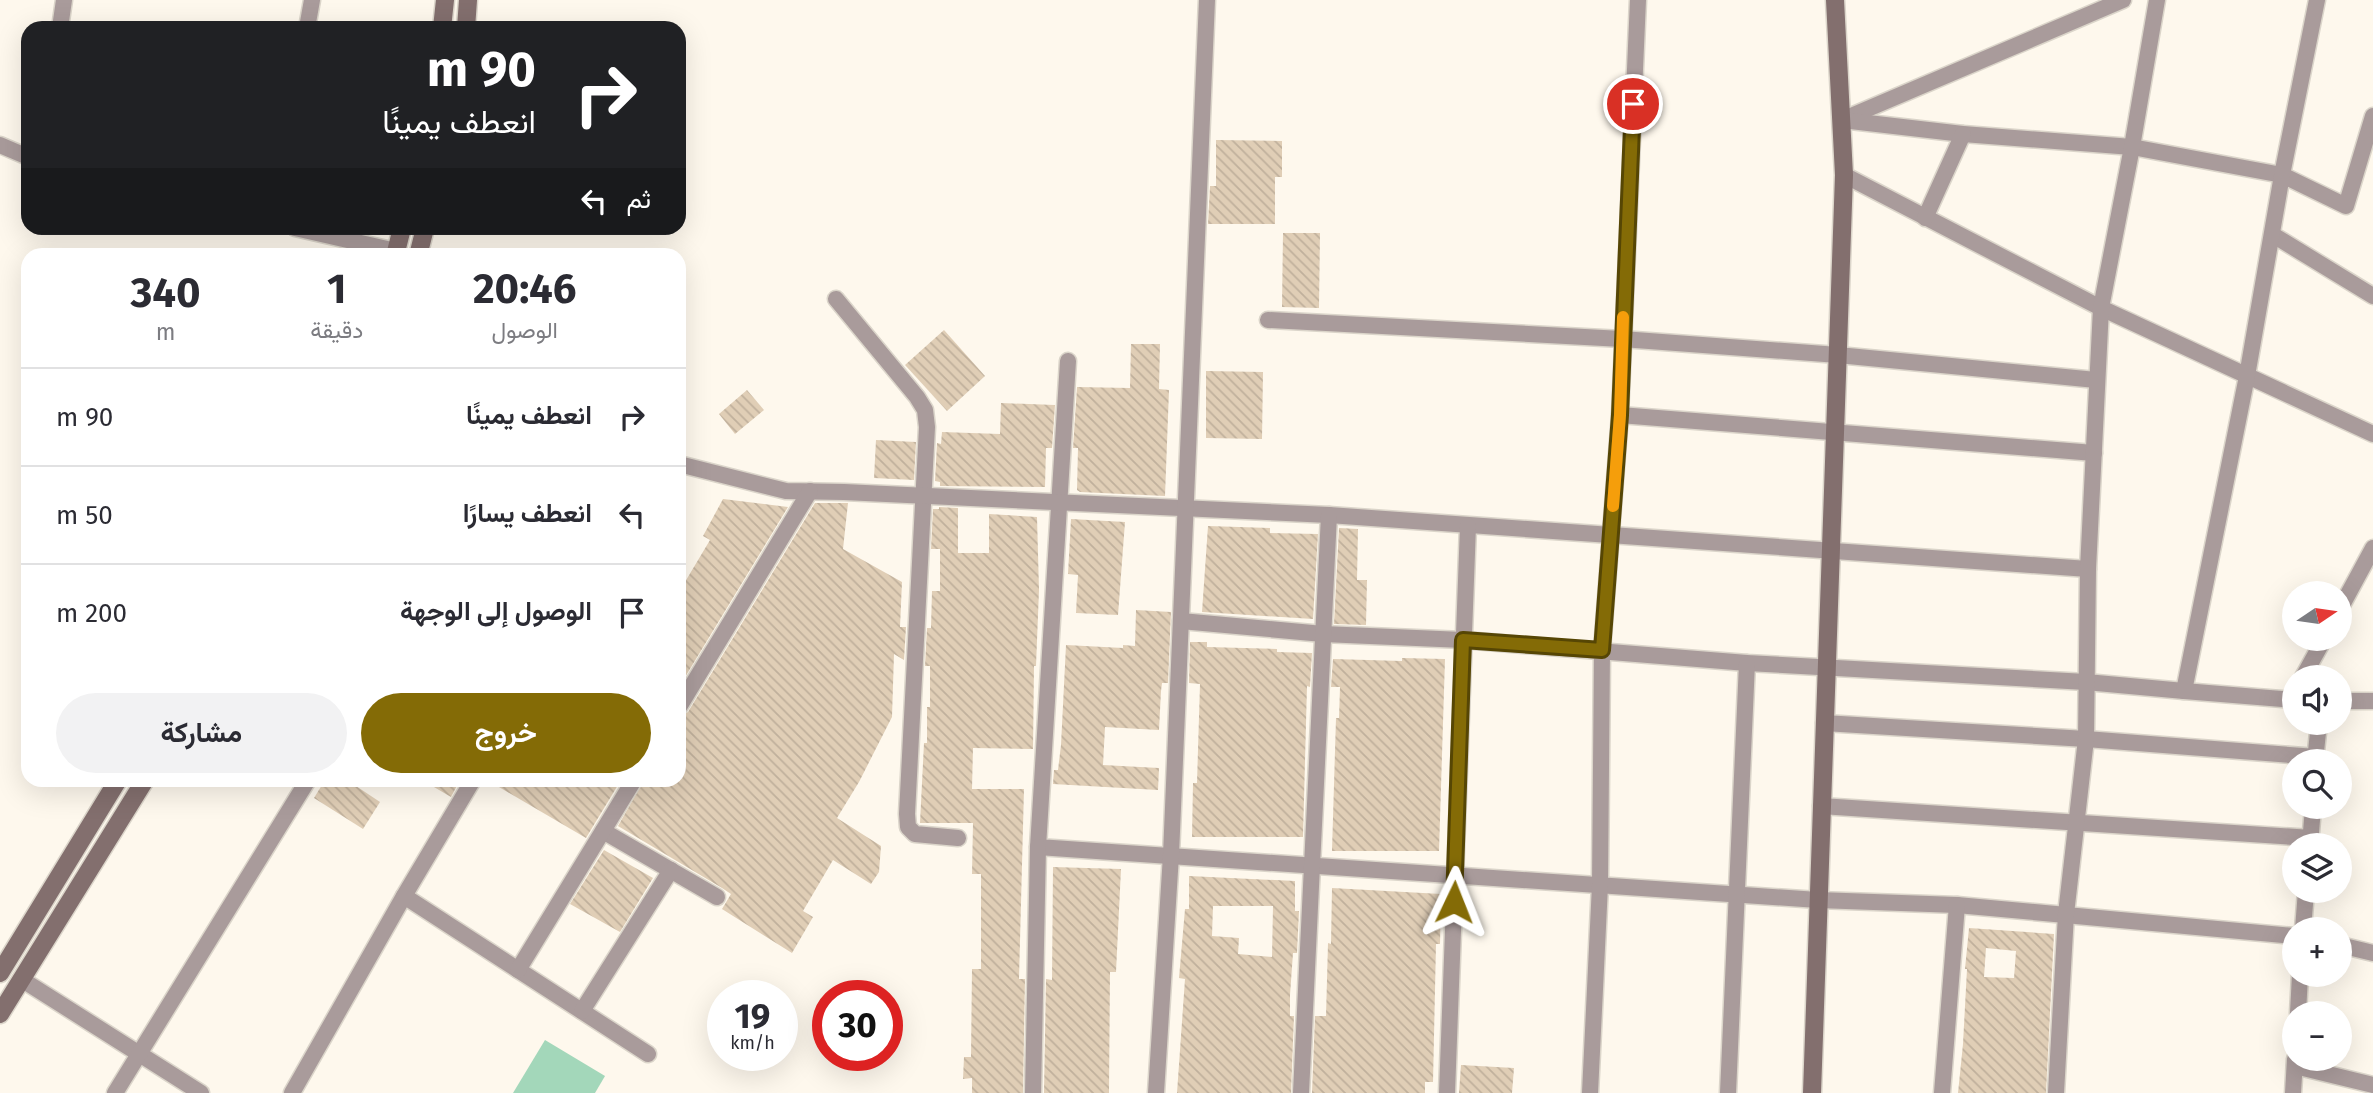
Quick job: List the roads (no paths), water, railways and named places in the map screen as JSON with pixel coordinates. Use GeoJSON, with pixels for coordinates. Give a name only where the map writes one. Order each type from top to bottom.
{"type":"FeatureCollection","features":[{"type":"Feature","properties":{"kind":"street"},"geometry":{"type":"LineString","coordinates":[[61,21],[64,0]]}},
{"type":"Feature","properties":{"kind":"street"},"geometry":{"type":"LineString","coordinates":[[308,21],[312,0]]}},
{"type":"Feature","properties":{"kind":"street"},"geometry":{"type":"LineString","coordinates":[[444,21],[445,0]]}},
{"type":"Feature","properties":{"kind":"street"},"geometry":{"type":"LineString","coordinates":[[466,21],[468,0]]}},
{"type":"Feature","properties":{"kind":"street"},"geometry":{"type":"LineString","coordinates":[[1156,1093],[1171,855],[1207,0]]}},
{"type":"Feature","properties":{"kind":"street"},"geometry":{"type":"LineString","coordinates":[[1590,1093],[1600,885],[1602,650],[1620,415],[1638,0]]}},
{"type":"Feature","properties":{"kind":"street"},"geometry":{"type":"LineString","coordinates":[[1812,1093],[1844,175],[1835,0]]}},
{"type":"Feature","properties":{"kind":"street"},"geometry":{"type":"LineString","coordinates":[[1842,120],[2123,0]]}},
{"type":"Feature","properties":{"kind":"street"},"geometry":{"type":"LineString","coordinates":[[2056,1093],[2066,914],[2086,738],[2088,569],[2101,308],[2157,0]]}},
{"type":"Feature","properties":{"kind":"street"},"geometry":{"type":"LineString","coordinates":[[2184,691],[2247,376],[2282,174],[2317,0]]}},
{"type":"Feature","properties":{"kind":"street"},"geometry":{"type":"LineString","coordinates":[[1842,120],[1963,134],[2132,147],[2282,174],[2346,206],[2373,116]]}},
{"type":"Feature","properties":{"kind":"street"},"geometry":{"type":"LineString","coordinates":[[1925,218],[1963,134]]}},
{"type":"Feature","properties":{"kind":"street"},"geometry":{"type":"LineString","coordinates":[[0,145],[21,154]]}},
{"type":"Feature","properties":{"kind":"street"},"geometry":{"type":"LineString","coordinates":[[1844,175],[2101,308],[2373,434]]}},
{"type":"Feature","properties":{"kind":"street"},"geometry":{"type":"LineString","coordinates":[[323,235],[375,248]]}},
{"type":"Feature","properties":{"kind":"street"},"geometry":{"type":"LineString","coordinates":[[2273,235],[2373,296]]}},
{"type":"Feature","properties":{"kind":"street"},"geometry":{"type":"LineString","coordinates":[[836,299],[918,397],[925,410],[925,496],[908,827],[915,834],[958,838]]}},
{"type":"Feature","properties":{"kind":"street"},"geometry":{"type":"LineString","coordinates":[[1268,320],[1622,339],[1838,355],[2096,380]]}},
{"type":"Feature","properties":{"kind":"street"},"geometry":{"type":"LineString","coordinates":[[1033,1093],[1038,846],[1068,361]]}},
{"type":"Feature","properties":{"kind":"street"},"geometry":{"type":"LineString","coordinates":[[1620,415],[2094,453]]}},
{"type":"Feature","properties":{"kind":"street"},"geometry":{"type":"LineString","coordinates":[[686,466],[786,491],[1329,515],[2088,569]]}},
{"type":"Feature","properties":{"kind":"street"},"geometry":{"type":"LineString","coordinates":[[686,695],[810,491]]}},
{"type":"Feature","properties":{"kind":"street"},"geometry":{"type":"LineString","coordinates":[[1301,1093],[1329,515]]}},
{"type":"Feature","properties":{"kind":"street"},"geometry":{"type":"LineString","coordinates":[[1447,1093],[1468,526]]}},
{"type":"Feature","properties":{"kind":"street"},"geometry":{"type":"LineString","coordinates":[[2352,587],[2373,548]]}},
{"type":"Feature","properties":{"kind":"street"},"geometry":{"type":"LineString","coordinates":[[1181,621],[1323,634],[1463,640],[1747,663],[2086,682],[2282,696]]}},
{"type":"Feature","properties":{"kind":"street"},"geometry":{"type":"LineString","coordinates":[[1728,1093],[1747,663]]}},
{"type":"Feature","properties":{"kind":"street"},"geometry":{"type":"LineString","coordinates":[[2352,701],[2373,701]]}},
{"type":"Feature","properties":{"kind":"street"},"geometry":{"type":"LineString","coordinates":[[1824,723],[2086,738],[2282,756]]}},
{"type":"Feature","properties":{"kind":"street"},"geometry":{"type":"LineString","coordinates":[[0,973],[114,787]]}},
{"type":"Feature","properties":{"kind":"street"},"geometry":{"type":"LineString","coordinates":[[0,1014],[141,787]]}},
{"type":"Feature","properties":{"kind":"street"},"geometry":{"type":"LineString","coordinates":[[115,1093],[304,787]]}},
{"type":"Feature","properties":{"kind":"street"},"geometry":{"type":"LineString","coordinates":[[292,1093],[469,787]]}},
{"type":"Feature","properties":{"kind":"street"},"geometry":{"type":"LineString","coordinates":[[518,970],[630,787]]}},
{"type":"Feature","properties":{"kind":"street"},"geometry":{"type":"LineString","coordinates":[[1821,806],[2077,821],[2282,839]]}},
{"type":"Feature","properties":{"kind":"street"},"geometry":{"type":"LineString","coordinates":[[603,831],[718,897]]}},
{"type":"Feature","properties":{"kind":"street"},"geometry":{"type":"LineString","coordinates":[[1038,846],[1818,900],[1957,905],[2282,935]]}},
{"type":"Feature","properties":{"kind":"street"},"geometry":{"type":"LineString","coordinates":[[582,1011],[671,870]]}},
{"type":"Feature","properties":{"kind":"street"},"geometry":{"type":"LineString","coordinates":[[404,896],[648,1054]]}},
{"type":"Feature","properties":{"kind":"street"},"geometry":{"type":"LineString","coordinates":[[1942,1093],[1957,905]]}},
{"type":"Feature","properties":{"kind":"street"},"geometry":{"type":"LineString","coordinates":[[2352,948],[2373,953]]}},
{"type":"Feature","properties":{"kind":"street"},"geometry":{"type":"LineString","coordinates":[[21,979],[201,1093]]}},
{"type":"Feature","properties":{"kind":"street"},"geometry":{"type":"LineString","coordinates":[[2293,1093],[2294,1071]]}},
{"type":"Feature","properties":{"kind":"street"},"geometry":{"type":"LineString","coordinates":[[2323,1071],[2373,1085]]}}]}
